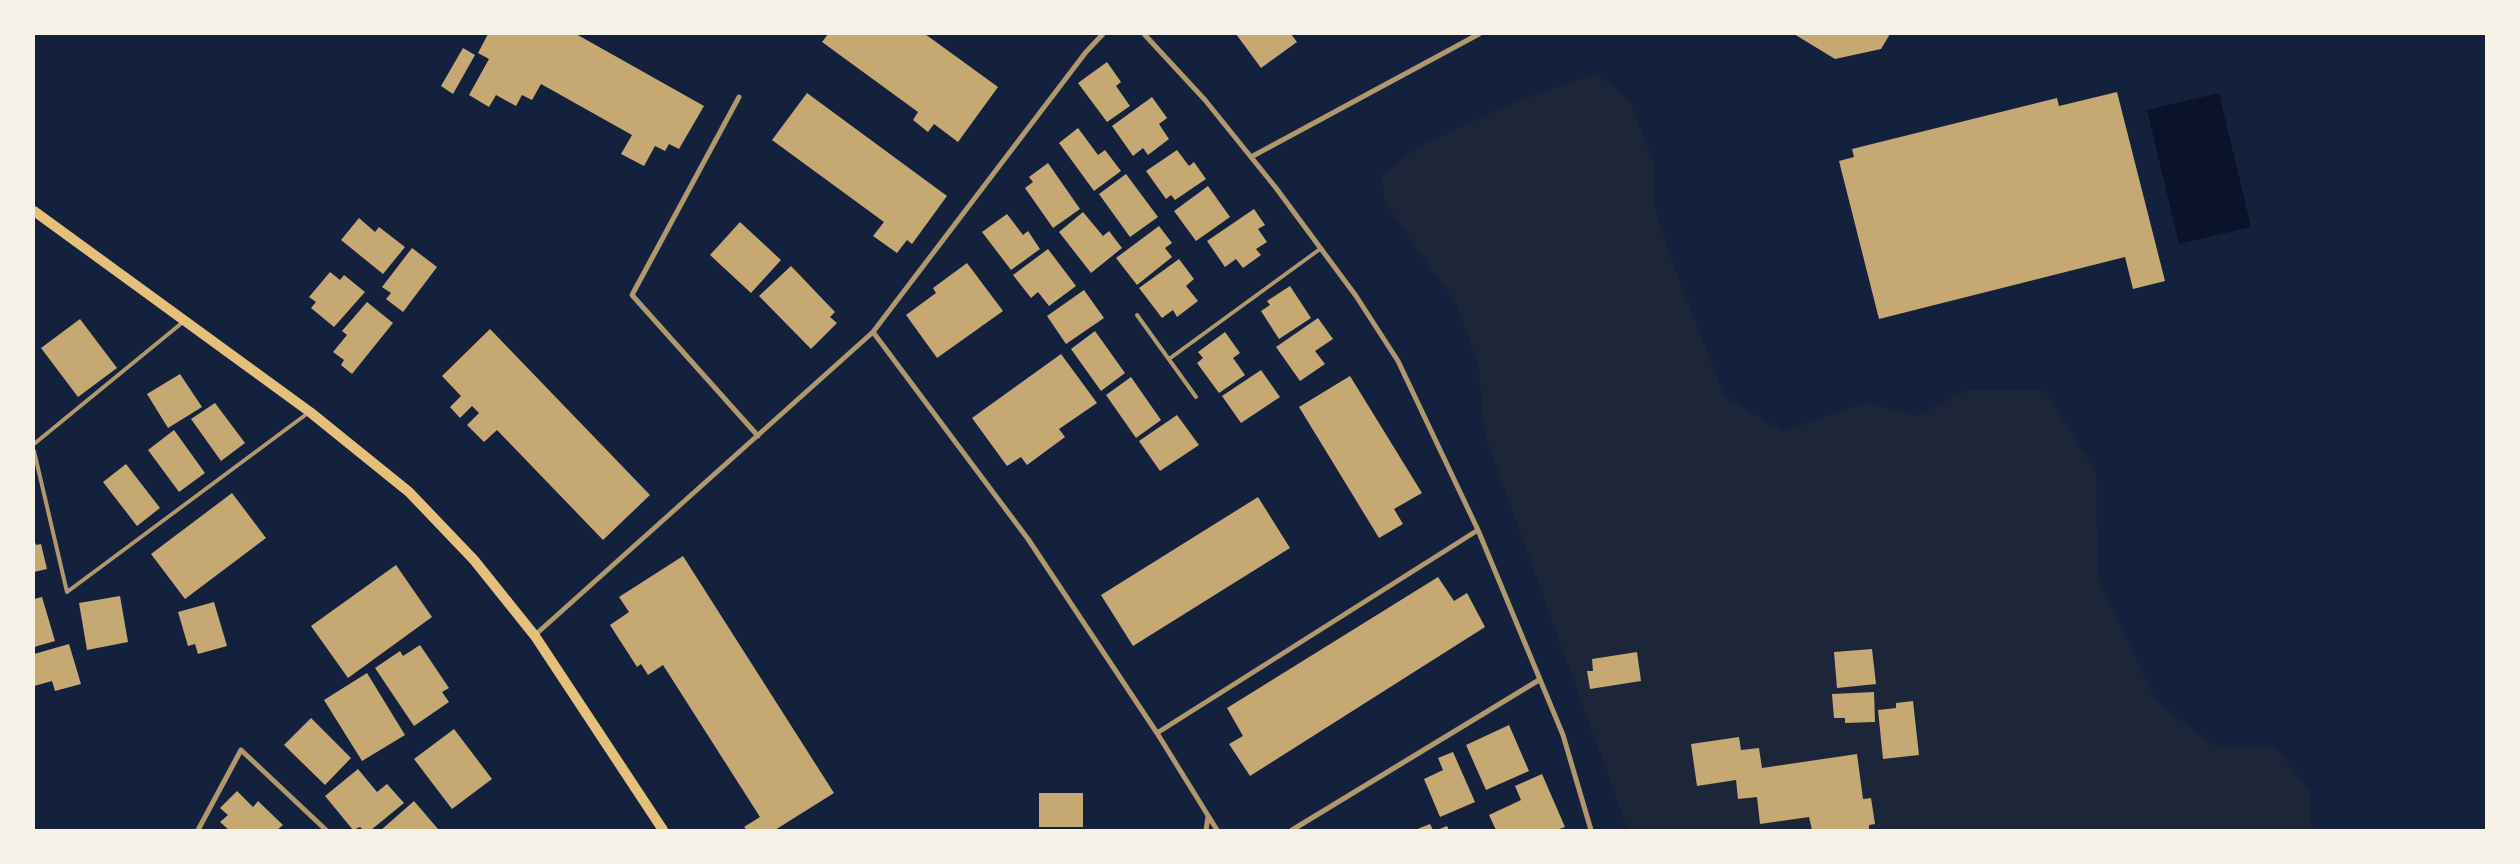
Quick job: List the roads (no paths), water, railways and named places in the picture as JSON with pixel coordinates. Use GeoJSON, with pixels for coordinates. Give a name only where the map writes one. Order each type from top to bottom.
{"type":"FeatureCollection","features":[{"type":"Feature","properties":{"kind":"main road"},"geometry":{"type":"LineString","coordinates":[[34,211],[310,412],[409,492],[474,560],[534,636],[663,830]]}},
{"type":"Feature","properties":{"kind":"street"},"geometry":{"type":"LineString","coordinates":[[534,636],[873,332],[1086,52],[1103,34]]}},
{"type":"Feature","properties":{"kind":"street"},"geometry":{"type":"LineString","coordinates":[[1144,34],[1205,100],[1251,157],[1356,296],[1398,360],[1478,530],[1563,735],[1591,830]]}},
{"type":"Feature","properties":{"kind":"street"},"geometry":{"type":"LineString","coordinates":[[1251,157],[1479,34]]}},
{"type":"Feature","properties":{"kind":"street"},"geometry":{"type":"LineString","coordinates":[[739,98],[632,295],[758,436]]}},
{"type":"Feature","properties":{"kind":"street"},"geometry":{"type":"LineString","coordinates":[[873,332],[1028,539],[1157,734],[1217,830]]}},
{"type":"Feature","properties":{"kind":"street"},"geometry":{"type":"LineString","coordinates":[[1157,734],[1478,530]]}},
{"type":"Feature","properties":{"kind":"street"},"geometry":{"type":"LineString","coordinates":[[1292,830],[1540,680]]}},
{"type":"Feature","properties":{"kind":"street"},"geometry":{"type":"LineString","coordinates":[[198,830],[241,750],[326,830]]}},
{"type":"Feature","properties":{"kind":"street"},"geometry":{"type":"LineString","coordinates":[[1206,830],[1208,817]]}},
{"type":"Feature","properties":{"kind":"lane"},"geometry":{"type":"LineString","coordinates":[[1169,358],[1320,249]]}},
{"type":"Feature","properties":{"kind":"lane"},"geometry":{"type":"LineString","coordinates":[[1137,315],[1196,396]]}},
{"type":"Feature","properties":{"kind":"lane"},"geometry":{"type":"LineString","coordinates":[[34,444],[186,320]]}},
{"type":"Feature","properties":{"kind":"lane"},"geometry":{"type":"LineString","coordinates":[[34,451],[67,592],[310,412]]}}]}
